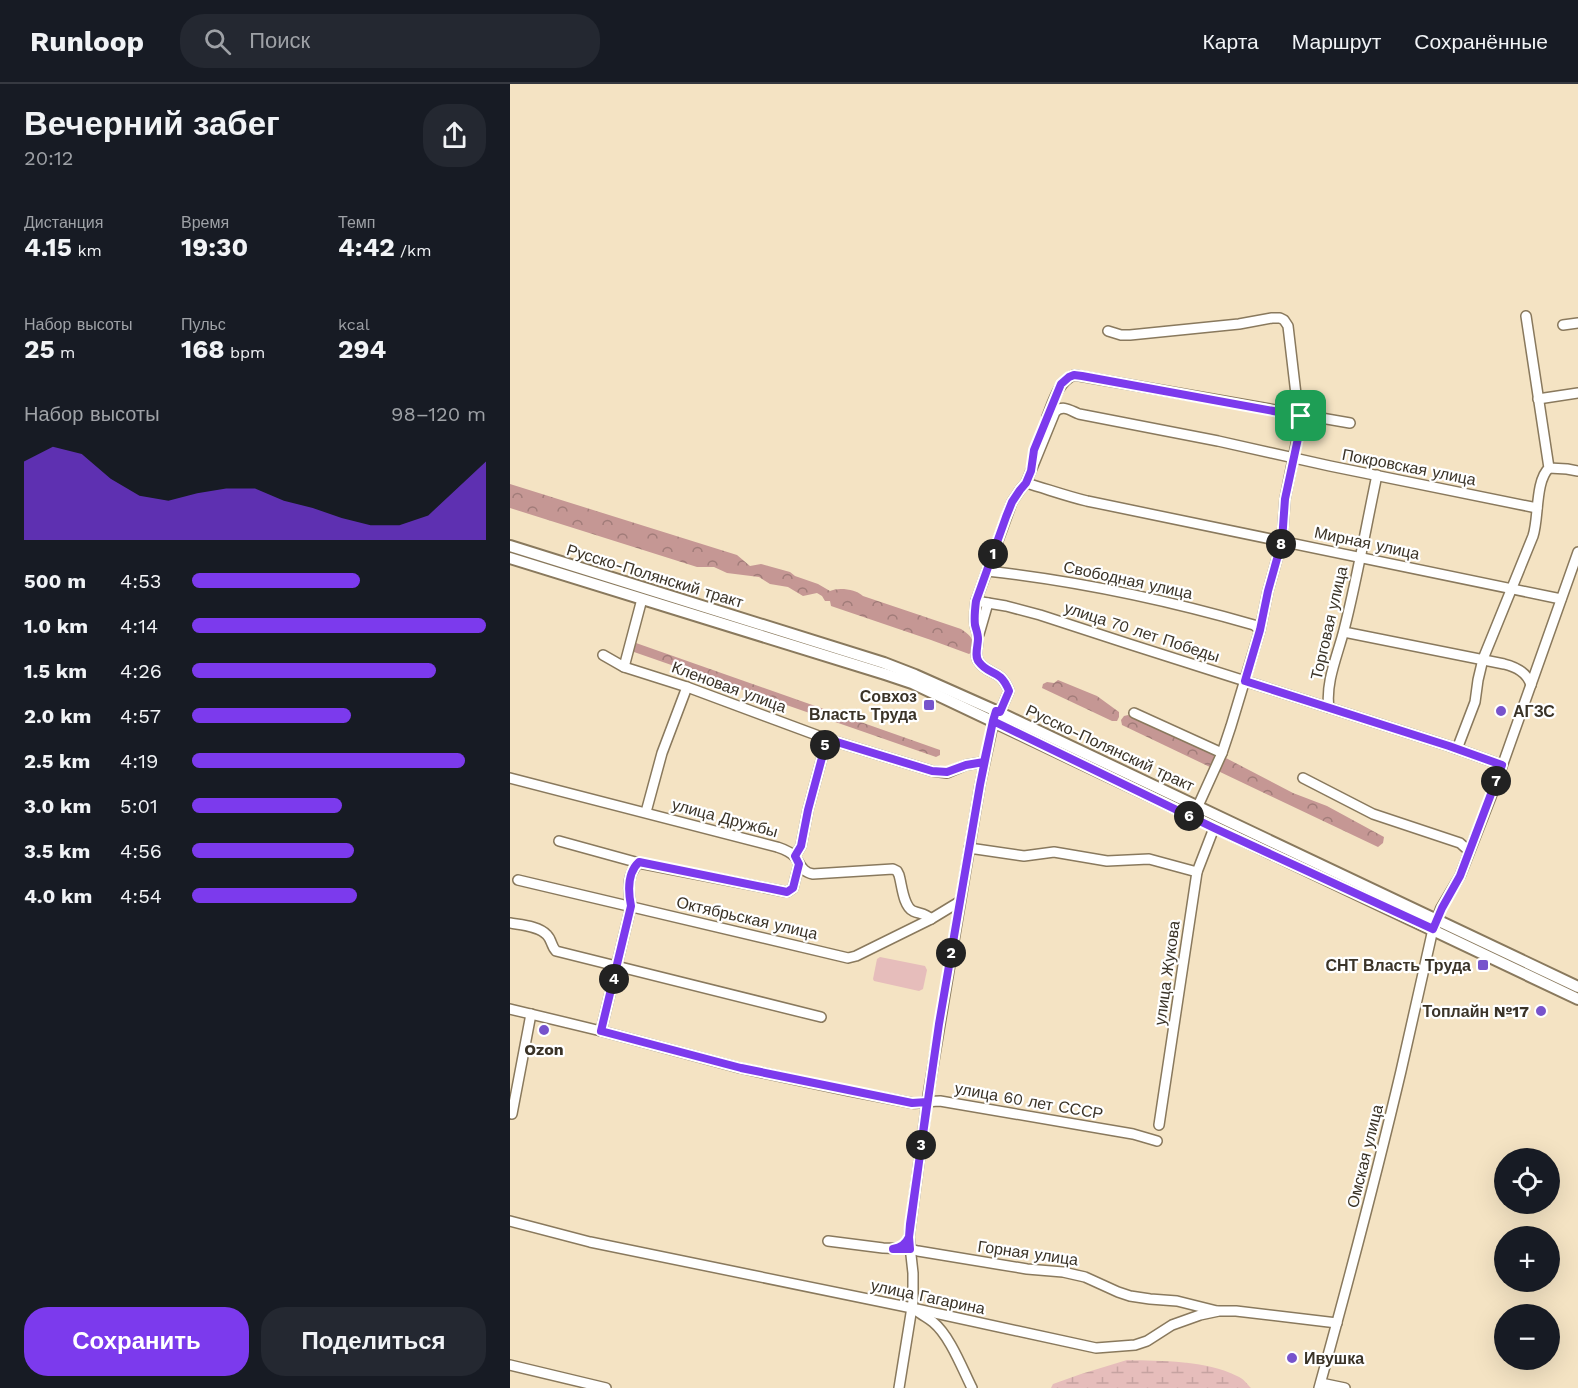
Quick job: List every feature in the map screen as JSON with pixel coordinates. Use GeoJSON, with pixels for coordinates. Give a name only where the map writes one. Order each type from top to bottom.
{"type":"FeatureCollection","features":[{"type":"Feature","properties":{"kind":"main road","name":"Русско-Полянский тракт"},"geometry":{"type":"LineString","coordinates":[[510,546],[884,663],[915,675],[1198,806],[1435,924],[1578,999]]}},
{"type":"Feature","properties":{"kind":"main road","name":"Русско-Полянский тракт"},"geometry":{"type":"LineString","coordinates":[[510,558],[885,674],[996,714],[1214,828],[1578,987]]}},
{"type":"Feature","properties":{"kind":"street"},"geometry":{"type":"LineString","coordinates":[[1526,316],[1549,468]]}},
{"type":"Feature","properties":{"kind":"street"},"geometry":{"type":"LineString","coordinates":[[1108,331],[1130,335],[1239,324],[1272,318],[1280,318],[1288,326],[1297,404],[1301,416],[1285,499],[1282,541],[1245,681],[1222,753],[1198,806]]}},
{"type":"Feature","properties":{"kind":"street"},"geometry":{"type":"LineString","coordinates":[[1563,325],[1578,323]]}},
{"type":"Feature","properties":{"kind":"street"},"geometry":{"type":"LineString","coordinates":[[978,637],[974,614],[976,601],[1012,502],[1026,483],[1031,471],[1034,450],[1056,396],[1061,384],[1069,377],[1074,375],[1350,423]]}},
{"type":"Feature","properties":{"kind":"street"},"geometry":{"type":"LineString","coordinates":[[1538,399],[1578,393]]}},
{"type":"Feature","properties":{"kind":"street","name":"Покровская улица"},"geometry":{"type":"LineString","coordinates":[[1031,471],[1055,412],[1065,408],[1079,414],[1537,508]]}},
{"type":"Feature","properties":{"kind":"street"},"geometry":{"type":"LineString","coordinates":[[1456,748],[1475,702],[1483,659],[1533,536],[1546,469],[1578,471]]}},
{"type":"Feature","properties":{"kind":"street","name":"Торговая улица"},"geometry":{"type":"LineString","coordinates":[[1329,708],[1329,690],[1344,632],[1377,475]]}},
{"type":"Feature","properties":{"kind":"street","name":"Мирная улица"},"geometry":{"type":"LineString","coordinates":[[1026,483],[1060,495],[1087,501],[1561,599]]}},
{"type":"Feature","properties":{"kind":"street","name":"Омская улица"},"geometry":{"type":"LineString","coordinates":[[1320,1385],[1351,1274],[1435,924],[1460,876],[1578,552]]}},
{"type":"Feature","properties":{"kind":"street","name":"Свободная улица"},"geometry":{"type":"LineString","coordinates":[[987,572],[1040,577],[1138,596],[1209,612],[1254,625],[1260,630]]}},
{"type":"Feature","properties":{"kind":"street"},"geometry":{"type":"LineString","coordinates":[[624,667],[642,599]]}},
{"type":"Feature","properties":{"kind":"street","name":"улица 70 лет Победы"},"geometry":{"type":"LineString","coordinates":[[976,601],[1040,615],[1456,748],[1502,765]]}},
{"type":"Feature","properties":{"kind":"street"},"geometry":{"type":"LineString","coordinates":[[899,1388],[914,1288],[909,1237],[927,1102],[984,762],[996,714],[1009,691],[998,674],[979,663],[976,658],[978,637],[988,603]]}},
{"type":"Feature","properties":{"kind":"street"},"geometry":{"type":"LineString","coordinates":[[1344,632],[1515,667],[1529,678],[1531,685]]}},
{"type":"Feature","properties":{"kind":"street","name":"Кленовая улица"},"geometry":{"type":"LineString","coordinates":[[603,655],[624,667],[687,687],[827,739],[940,773],[984,762]]}},
{"type":"Feature","properties":{"kind":"street"},"geometry":{"type":"LineString","coordinates":[[646,812],[662,753],[687,687]]}},
{"type":"Feature","properties":{"kind":"street"},"geometry":{"type":"LineString","coordinates":[[1134,713],[1222,753]]}},
{"type":"Feature","properties":{"kind":"street"},"geometry":{"type":"LineString","coordinates":[[559,841],[639,862],[787,892],[793,888],[808,810],[827,739]]}},
{"type":"Feature","properties":{"kind":"street","name":"улица Дружбы"},"geometry":{"type":"LineString","coordinates":[[510,778],[787,850],[807,873],[893,869],[899,875],[907,906],[931,919]]}},
{"type":"Feature","properties":{"kind":"street"},"geometry":{"type":"LineString","coordinates":[[1303,778],[1373,814],[1460,843],[1469,851]]}},
{"type":"Feature","properties":{"kind":"street","name":"улица Жукова"},"geometry":{"type":"LineString","coordinates":[[1159,1125],[1197,872],[1214,828]]}},
{"type":"Feature","properties":{"kind":"street"},"geometry":{"type":"LineString","coordinates":[[969,848],[1024,856],[1054,852],[1107,861],[1149,859],[1197,872]]}},
{"type":"Feature","properties":{"kind":"street"},"geometry":{"type":"LineString","coordinates":[[601,1031],[631,906],[628,894],[630,880],[633,869],[639,862]]}},
{"type":"Feature","properties":{"kind":"street","name":"Октябрьская улица"},"geometry":{"type":"LineString","coordinates":[[518,880],[848,958],[931,919],[959,902]]}},
{"type":"Feature","properties":{"kind":"street"},"geometry":{"type":"LineString","coordinates":[[510,923],[545,932],[556,951],[821,1017]]}},
{"type":"Feature","properties":{"kind":"street","name":"улица 60 лет СССР"},"geometry":{"type":"LineString","coordinates":[[510,1009],[741,1068],[912,1103],[940,1101],[1133,1134],[1157,1141]]}},
{"type":"Feature","properties":{"kind":"street"},"geometry":{"type":"LineString","coordinates":[[512,1114],[531,1014]]}},
{"type":"Feature","properties":{"kind":"street","name":"улица Гагарина"},"geometry":{"type":"LineString","coordinates":[[510,1221],[590,1242],[1096,1348],[1135,1346],[1172,1325],[1219,1311],[1337,1323]]}},
{"type":"Feature","properties":{"kind":"street"},"geometry":{"type":"LineString","coordinates":[[893,1249],[901,1247],[909,1237]]}},
{"type":"Feature","properties":{"kind":"street","name":"Горная улица"},"geometry":{"type":"LineString","coordinates":[[828,1241],[910,1249],[1027,1269],[1063,1272],[1084,1277],[1130,1296],[1177,1301],[1219,1311]]}},
{"type":"Feature","properties":{"kind":"street"},"geometry":{"type":"LineString","coordinates":[[912,1308],[935,1323],[958,1359],[972,1388]]}},
{"type":"Feature","properties":{"kind":"street"},"geometry":{"type":"LineString","coordinates":[[510,1365],[606,1388]]}},
{"type":"Feature","properties":{"kind":"street"},"geometry":{"type":"LineString","coordinates":[[1320,1385],[1345,1388]]}},
{"type":"Feature","properties":{"kind":"green space"},"geometry":{"type":"Polygon","coordinates":[[[510,484],[737,555],[750,566],[761,564],[790,572],[830,591],[852,590],[863,596],[961,629],[971,638],[972,652],[969,654],[831,606],[830,601],[825,601],[817,593],[803,596],[788,587],[770,584],[759,577],[727,573],[714,567],[697,567],[510,508],[510,484]]]}},
{"type":"Feature","properties":{"kind":"green space"},"geometry":{"type":"Polygon","coordinates":[[[636,643],[940,750],[940,755],[936,757],[634,652],[632,647],[636,643]]]}},
{"type":"Feature","properties":{"kind":"green space"},"geometry":{"type":"Polygon","coordinates":[[[1058,680],[1097,696],[1119,712],[1117,721],[1112,721],[1042,688],[1047,682],[1054,683],[1058,680]]]}},
{"type":"Feature","properties":{"kind":"green space"},"geometry":{"type":"Polygon","coordinates":[[[1128,715],[1218,754],[1212,768],[1122,725],[1121,720],[1128,715]]]}},
{"type":"Feature","properties":{"kind":"green space"},"geometry":{"type":"Polygon","coordinates":[[[1224,757],[1293,793],[1327,806],[1384,837],[1383,843],[1378,847],[1218,771],[1224,757]]]}},
{"type":"Feature","properties":{"kind":"green space"},"geometry":{"type":"Polygon","coordinates":[[[880,957],[925,966],[927,970],[923,989],[919,991],[874,981],[877,959],[880,957]]]}},
{"type":"Feature","properties":{"kind":"green space"},"geometry":{"type":"Polygon","coordinates":[[[1127,1360],[1183,1362],[1212,1367],[1239,1377],[1251,1388],[1051,1388],[1053,1384],[1127,1360]]]}},
{"type":"Feature","properties":{"kind":"place","name":"Совхоз Власть Труда"},"geometry":{"type":"Point","coordinates":[929,705]}},
{"type":"Feature","properties":{"kind":"place","name":"АГЗС"},"geometry":{"type":"Point","coordinates":[1501,711]}},
{"type":"Feature","properties":{"kind":"place","name":"СНТ Власть Труда"},"geometry":{"type":"Point","coordinates":[1483,965]}},
{"type":"Feature","properties":{"kind":"place","name":"Топлайн №17"},"geometry":{"type":"Point","coordinates":[1541,1011]}},
{"type":"Feature","properties":{"kind":"place","name":"Ozon"},"geometry":{"type":"Point","coordinates":[544,1030]}},
{"type":"Feature","properties":{"kind":"place","name":"Ивушка"},"geometry":{"type":"Point","coordinates":[1292,1358]}},
{"type":"Feature","properties":{"kind":"route"},"geometry":{"type":"LineString","coordinates":[[1301,416],[1082,376],[1074,375],[1061,384],[1034,450],[1031,471],[1026,483],[1012,502],[976,601],[974,614],[978,637],[976,658],[979,663],[998,674],[1009,691],[1000,712],[996,711],[993,721],[984,762],[942,1003],[910,1224],[910,1249],[893,1249],[901,1247],[909,1237],[910,1224],[918,1163],[927,1102],[912,1103],[741,1068],[601,1031],[631,906],[628,894],[633,869],[636,865],[639,862],[790,891],[793,888],[799,864],[795,856],[801,846],[802,834],[827,739],[940,773],[984,762],[988,738],[993,721],[1214,828],[1433,929],[1436,919],[1460,876],[1502,765],[1245,681],[1282,541],[1285,499],[1301,416]]}}]}
